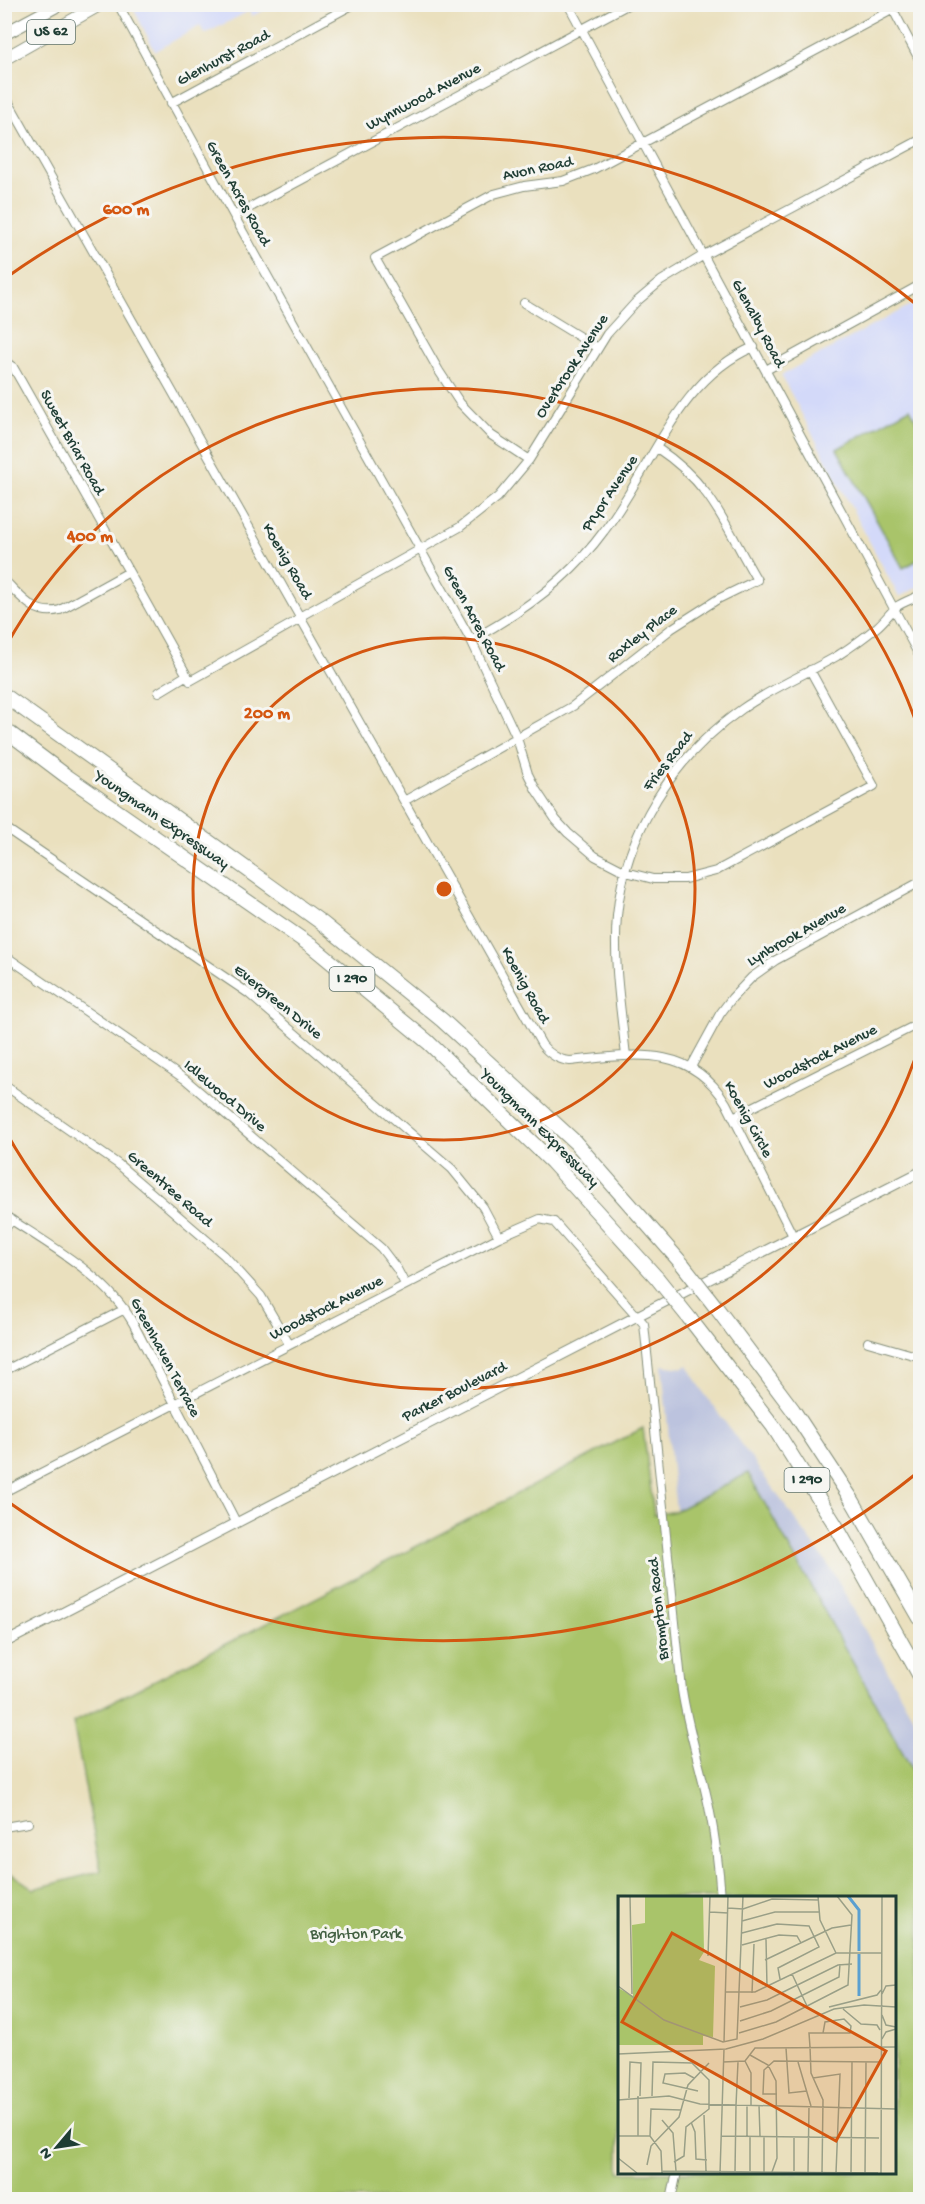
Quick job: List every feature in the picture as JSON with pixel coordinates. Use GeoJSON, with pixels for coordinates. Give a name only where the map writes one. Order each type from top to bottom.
{"type":"FeatureCollection","features":[{"type":"Feature","properties":{"kind":"highway","name":"Youngmann Expressway"},"geometry":{"type":"LineString","coordinates":[[4,695],[322,923],[442,1020],[575,1142],[683,1265],[792,1410],[852,1500],[921,1618]]}},
{"type":"Feature","properties":{"kind":"highway","name":"Youngmann Expressway"},"geometry":{"type":"LineString","coordinates":[[4,729],[65,775],[313,947],[428,1042],[552,1162],[657,1278],[773,1426],[836,1526],[921,1676]]}},
{"type":"Feature","properties":{"kind":"main road","name":"US 62"},"geometry":{"type":"LineString","coordinates":[[4,34],[60,4]]}},
{"type":"Feature","properties":{"kind":"main road","name":"US 62"},"geometry":{"type":"LineString","coordinates":[[4,59],[101,4]]}},
{"type":"Feature","properties":{"kind":"street","name":"Green Acres Road"},"geometry":{"type":"LineString","coordinates":[[118,4],[471,640],[517,738],[528,774],[536,790],[556,820],[581,845],[626,872],[653,879],[669,880],[701,876],[716,871],[874,786],[810,670]]}},
{"type":"Feature","properties":{"kind":"street","name":"Glenhurst Road"},"geometry":{"type":"LineString","coordinates":[[171,103],[354,4]]}},
{"type":"Feature","properties":{"kind":"street","name":"Glenalby Road"},"geometry":{"type":"LineString","coordinates":[[568,4],[921,657]]}},
{"type":"Feature","properties":{"kind":"street","name":"Wynnwood Avenue"},"geometry":{"type":"LineString","coordinates":[[234,216],[629,4]]}},
{"type":"Feature","properties":{"kind":"street","name":"Avon Road"},"geometry":{"type":"LineString","coordinates":[[529,460],[491,435],[460,402],[439,371],[375,258],[494,194],[581,175],[892,7],[903,4]]}},
{"type":"Feature","properties":{"kind":"street"},"geometry":{"type":"LineString","coordinates":[[892,7],[921,62]]}},
{"type":"Feature","properties":{"kind":"street","name":"Koenig Road"},"geometry":{"type":"LineString","coordinates":[[4,94],[542,1045]]}},
{"type":"Feature","properties":{"kind":"street","name":"Overbrook Avenue"},"geometry":{"type":"LineString","coordinates":[[301,617],[460,527],[480,513],[509,485],[529,460],[598,348],[618,321],[648,291],[704,255],[921,140]]}},
{"type":"Feature","properties":{"kind":"street"},"geometry":{"type":"LineString","coordinates":[[766,370],[921,285]]}},
{"type":"Feature","properties":{"kind":"street"},"geometry":{"type":"LineString","coordinates":[[524,303],[598,348]]}},
{"type":"Feature","properties":{"kind":"street","name":"Pryor Avenue"},"geometry":{"type":"LineString","coordinates":[[471,640],[518,613],[573,567],[611,522],[680,411],[706,378],[727,360],[754,347]]}},
{"type":"Feature","properties":{"kind":"street","name":"Sweet Briar Road"},"geometry":{"type":"LineString","coordinates":[[4,361],[13,367],[186,675]]}},
{"type":"Feature","properties":{"kind":"street","name":"Roxley Place"},"geometry":{"type":"LineString","coordinates":[[404,801],[580,701],[670,629],[694,613],[757,580],[719,510],[707,493],[686,469],[657,448]]}},
{"type":"Feature","properties":{"kind":"street"},"geometry":{"type":"LineString","coordinates":[[4,580],[30,606],[52,613],[129,572]]}},
{"type":"Feature","properties":{"kind":"street","name":"Fries Road"},"geometry":{"type":"LineString","coordinates":[[626,1056],[616,940],[618,908],[638,835],[671,776],[696,747],[745,706],[857,643],[895,609],[921,595]]}},
{"type":"Feature","properties":{"kind":"street"},"geometry":{"type":"LineString","coordinates":[[159,692],[186,675],[190,681],[301,617]]}},
{"type":"Feature","properties":{"kind":"street","name":"Evergreen Drive"},"geometry":{"type":"LineString","coordinates":[[4,827],[248,993],[452,1169],[483,1207],[499,1237]]}},
{"type":"Feature","properties":{"kind":"street","name":"Lynbrook Avenue"},"geometry":{"type":"LineString","coordinates":[[691,1067],[720,1014],[752,977],[776,960],[921,882]]}},
{"type":"Feature","properties":{"kind":"street","name":"Idlewood Drive"},"geometry":{"type":"LineString","coordinates":[[4,955],[186,1080],[381,1248],[405,1284]]}},
{"type":"Feature","properties":{"kind":"street","name":"Woodstock Avenue"},"geometry":{"type":"LineString","coordinates":[[733,1117],[921,1023]]}},
{"type":"Feature","properties":{"kind":"street","name":"Koenig Circle"},"geometry":{"type":"LineString","coordinates":[[542,1045],[555,1057],[570,1061],[655,1056],[691,1067],[718,1090],[794,1238]]}},
{"type":"Feature","properties":{"kind":"street","name":"Greentree Road"},"geometry":{"type":"LineString","coordinates":[[4,1085],[118,1164],[224,1255],[261,1296],[290,1344]]}},
{"type":"Feature","properties":{"kind":"street","name":"Parker Boulevard"},"geometry":{"type":"LineString","coordinates":[[4,1643],[921,1172]]}},
{"type":"Feature","properties":{"kind":"street"},"geometry":{"type":"LineString","coordinates":[[4,1230],[8,1217]]}},
{"type":"Feature","properties":{"kind":"street","name":"Greenhaven Terrace"},"geometry":{"type":"LineString","coordinates":[[8,1217],[94,1276],[125,1309],[236,1522]]}},
{"type":"Feature","properties":{"kind":"street","name":"Woodstock Avenue"},"geometry":{"type":"LineString","coordinates":[[4,1492],[405,1284],[499,1237],[540,1220],[554,1222],[637,1316]]}},
{"type":"Feature","properties":{"kind":"street"},"geometry":{"type":"LineString","coordinates":[[4,1371],[125,1309]]}},
{"type":"Feature","properties":{"kind":"street","name":"Brompton Road"},"geometry":{"type":"LineString","coordinates":[[637,1316],[644,1324],[651,1373],[683,1699],[691,1742],[712,1822],[722,1896]]}},
{"type":"Feature","properties":{"kind":"street"},"geometry":{"type":"LineString","coordinates":[[868,1342],[921,1357]]}},
{"type":"Feature","properties":{"kind":"street"},"geometry":{"type":"LineString","coordinates":[[4,1827],[28,1823]]}},
{"type":"Feature","properties":{"kind":"street"},"geometry":{"type":"LineString","coordinates":[[671,2199],[677,2174]]}},
{"type":"Feature","properties":{"kind":"shaded area"},"geometry":{"type":"Polygon","coordinates":[[[131,4],[275,5],[252,16],[249,11],[205,34],[200,26],[155,51],[131,4]]]}},
{"type":"Feature","properties":{"kind":"shaded area"},"geometry":{"type":"Polygon","coordinates":[[[920,300],[920,586],[899,597],[781,375],[920,300]]]}},
{"type":"Feature","properties":{"kind":"shaded area"},"geometry":{"type":"Polygon","coordinates":[[[662,1365],[683,1368],[688,1365],[704,1393],[831,1569],[920,1730],[920,1784],[748,1473],[676,1511],[662,1365]]]}},
{"type":"Feature","properties":{"kind":"green space"},"geometry":{"type":"Polygon","coordinates":[[[910,408],[920,427],[920,559],[903,568],[837,449],[910,408]]]}},
{"type":"Feature","properties":{"kind":"green space","name":"Brighton Park"},"geometry":{"type":"Polygon","coordinates":[[[643,1428],[654,1515],[676,1511],[748,1473],[920,1784],[920,2199],[5,2199],[5,1876],[10,1873],[34,1889],[101,1871],[73,1722],[643,1428]]]}}]}
